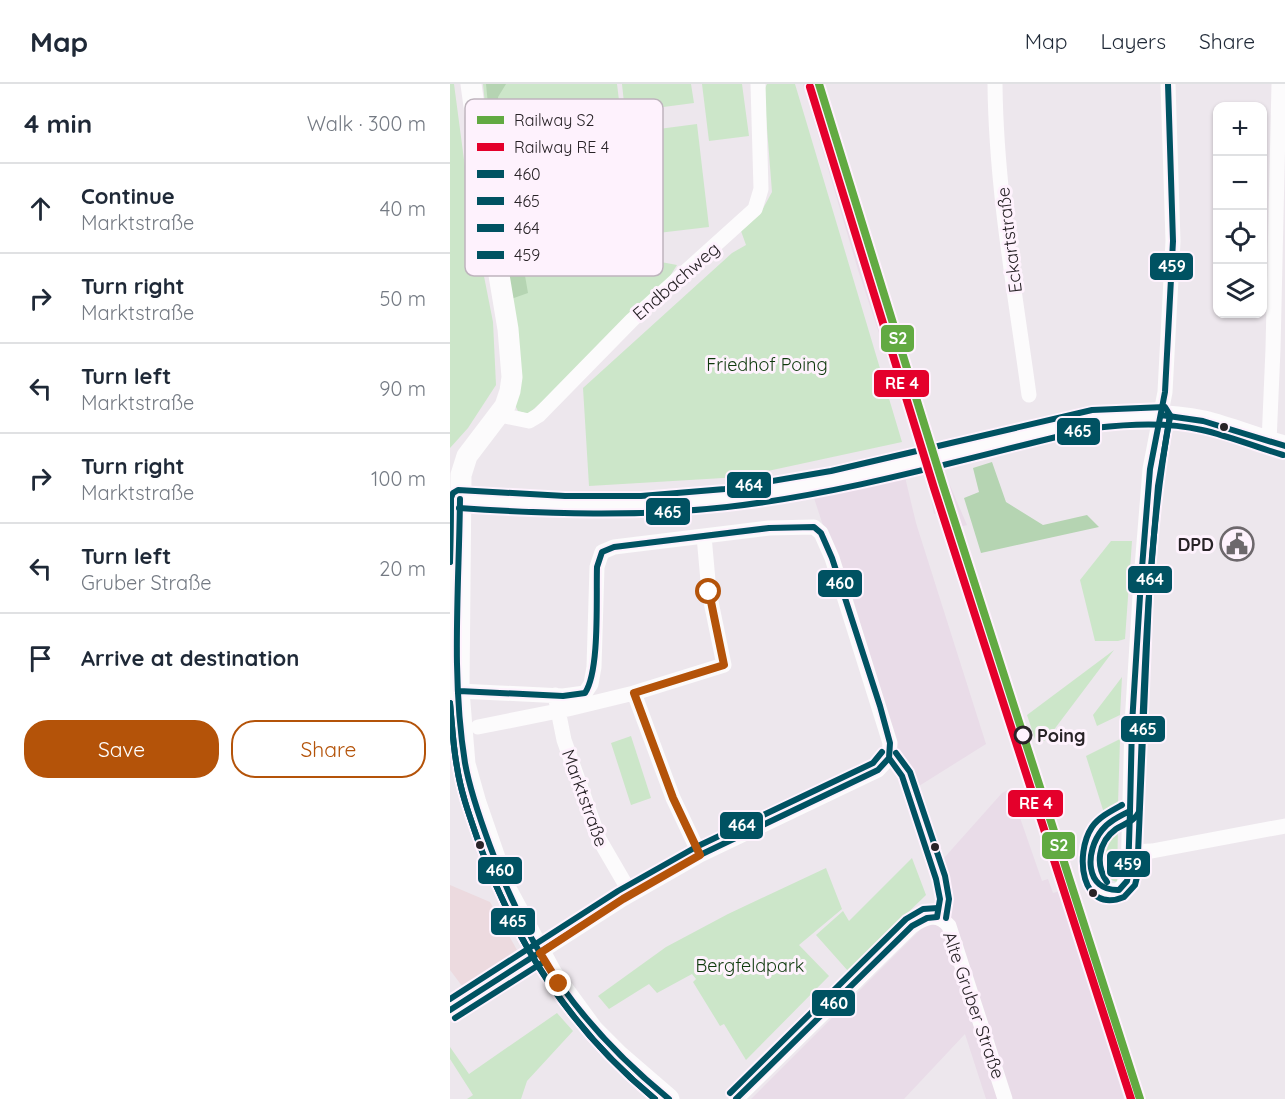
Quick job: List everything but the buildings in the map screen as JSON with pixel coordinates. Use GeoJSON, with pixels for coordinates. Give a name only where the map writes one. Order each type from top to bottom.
{"type":"FeatureCollection","features":[{"type":"Feature","properties":{"kind":"street"},"geometry":{"type":"LineString","coordinates":[[471,84],[473,99]]}},
{"type":"Feature","properties":{"kind":"street","name":"Endbachweg"},"geometry":{"type":"LineString","coordinates":[[500,415],[529,421],[539,415],[632,320],[755,209],[761,189],[758,84]]}},
{"type":"Feature","properties":{"kind":"street","name":"Eckartstraße"},"geometry":{"type":"LineString","coordinates":[[995,84],[995,119],[1006,220],[1029,395]]}},
{"type":"Feature","properties":{"kind":"street"},"geometry":{"type":"LineString","coordinates":[[1130,811],[1100,831],[1091,851],[1091,873],[1100,887],[1119,890],[1128,876],[1129,852],[1133,704],[1141,580],[1150,469],[1165,392],[1173,241],[1168,84]]}},
{"type":"Feature","properties":{"kind":"street"},"geometry":{"type":"LineString","coordinates":[[455,499],[565,505],[641,505],[726,498],[833,480],[1093,419],[1161,415],[1203,421],[1277,444],[1273,349],[1279,84]]}},
{"type":"Feature","properties":{"kind":"street"},"geometry":{"type":"LineString","coordinates":[[499,276],[508,329],[512,377],[510,391],[500,415],[467,456],[455,499],[459,691],[465,764],[503,881],[552,974],[593,1030],[669,1099]]}},
{"type":"Feature","properties":{"kind":"street"},"geometry":{"type":"LineString","coordinates":[[450,1010],[631,894],[700,855],[878,770],[889,758],[890,743],[832,558],[821,533],[814,527],[802,526],[614,547],[602,552],[597,567],[594,667],[591,684],[585,693],[478,727]]}},
{"type":"Feature","properties":{"kind":"street"},"geometry":{"type":"LineString","coordinates":[[459,691],[556,703],[634,693],[724,665],[709,592],[704,536]]}},
{"type":"Feature","properties":{"kind":"street"},"geometry":{"type":"LineString","coordinates":[[634,693],[673,798],[700,855]]}},
{"type":"Feature","properties":{"kind":"street","name":"Marktstraße"},"geometry":{"type":"LineString","coordinates":[[556,703],[564,740],[598,839],[631,894]]}},
{"type":"Feature","properties":{"kind":"street"},"geometry":{"type":"LineString","coordinates":[[1129,852],[1152,851],[1285,826],[1285,812]]}},
{"type":"Feature","properties":{"kind":"street","name":"Alte Gruber Straße"},"geometry":{"type":"LineString","coordinates":[[736,1099],[912,926],[932,916],[944,920],[949,926],[1005,1099]]}},
{"type":"Feature","properties":{"kind":"shaded area"},"geometry":{"type":"Polygon","coordinates":[[[803,84],[823,84],[931,426],[911,429],[858,270],[803,84]]]}},
{"type":"Feature","properties":{"kind":"shaded area"},"geometry":{"type":"Polygon","coordinates":[[[905,477],[916,523],[986,744],[919,786],[901,764],[814,498],[905,477]]]}},
{"type":"Feature","properties":{"kind":"shaded area"},"geometry":{"type":"Polygon","coordinates":[[[949,483],[967,525],[960,527],[1141,1099],[1125,1099],[1105,1036],[1124,1099],[986,1099],[965,1034],[904,1099],[751,1099],[944,904],[936,867],[1002,793],[1010,789],[1042,881],[1048,879],[1053,893],[1060,891],[941,512],[934,514],[929,488],[949,483]]]}},
{"type":"Feature","properties":{"kind":"shaded area"},"geometry":{"type":"Polygon","coordinates":[[[450,885],[490,902],[517,950],[462,986],[450,970],[450,885]]]}},
{"type":"Feature","properties":{"kind":"green space"},"geometry":{"type":"Polygon","coordinates":[[[450,84],[454,84],[465,167],[465,276],[484,276],[493,322],[496,385],[468,428],[450,448],[450,84]]]}},
{"type":"Feature","properties":{"kind":"green space"},"geometry":{"type":"Polygon","coordinates":[[[483,84],[617,84],[619,99],[484,99],[483,84]]]}},
{"type":"Feature","properties":{"kind":"green space"},"geometry":{"type":"Polygon","coordinates":[[[486,84],[506,84],[498,99],[487,99],[486,84]]]}},
{"type":"Feature","properties":{"kind":"green space"},"geometry":{"type":"Polygon","coordinates":[[[622,84],[691,84],[694,103],[663,107],[663,99],[624,99],[622,84]]]}},
{"type":"Feature","properties":{"kind":"green space"},"geometry":{"type":"Polygon","coordinates":[[[702,84],[742,84],[749,136],[709,141],[702,84]]]}},
{"type":"Feature","properties":{"kind":"green space","name":"Friedhof Poing"},"geometry":{"type":"Polygon","coordinates":[[[767,84],[795,84],[902,442],[740,477],[589,486],[583,388],[732,253],[746,245],[741,231],[760,214],[772,192],[764,90],[767,84]]]}},
{"type":"Feature","properties":{"kind":"green space"},"geometry":{"type":"Polygon","coordinates":[[[697,124],[709,227],[663,232],[663,128],[697,124]]]}},
{"type":"Feature","properties":{"kind":"green space"},"geometry":{"type":"Polygon","coordinates":[[[663,262],[677,265],[665,284],[578,370],[528,414],[518,411],[515,405],[502,276],[663,276],[663,262]]]}},
{"type":"Feature","properties":{"kind":"green space"},"geometry":{"type":"Polygon","coordinates":[[[509,276],[525,276],[528,293],[511,299],[509,276]]]}},
{"type":"Feature","properties":{"kind":"green space"},"geometry":{"type":"Polygon","coordinates":[[[992,462],[1006,502],[1043,525],[1087,515],[1099,527],[981,553],[964,498],[979,492],[973,468],[992,462]]]}},
{"type":"Feature","properties":{"kind":"green space"},"geometry":{"type":"Polygon","coordinates":[[[1111,541],[1132,541],[1125,639],[1095,641],[1080,580],[1111,541]]]}},
{"type":"Feature","properties":{"kind":"green space"},"geometry":{"type":"Polygon","coordinates":[[[1114,650],[1047,739],[1037,745],[1027,715],[1114,650]]]}},
{"type":"Feature","properties":{"kind":"green space"},"geometry":{"type":"Polygon","coordinates":[[[1122,677],[1120,715],[1097,726],[1093,715],[1122,677]]]}},
{"type":"Feature","properties":{"kind":"green space"},"geometry":{"type":"Polygon","coordinates":[[[631,736],[651,798],[631,805],[611,743],[631,736]]]}},
{"type":"Feature","properties":{"kind":"green space"},"geometry":{"type":"Polygon","coordinates":[[[1120,739],[1118,805],[1104,813],[1086,756],[1120,739]]]}},
{"type":"Feature","properties":{"kind":"green space"},"geometry":{"type":"Polygon","coordinates":[[[1118,824],[1117,882],[1106,875],[1103,870],[1100,851],[1101,838],[1118,824]]]}},
{"type":"Feature","properties":{"kind":"green space"},"geometry":{"type":"Polygon","coordinates":[[[912,858],[926,895],[848,971],[816,935],[843,911],[849,921],[912,858]]]}},
{"type":"Feature","properties":{"kind":"green space","name":"Bergfeldpark"},"geometry":{"type":"Polygon","coordinates":[[[826,868],[842,909],[799,945],[829,976],[746,1060],[724,1024],[720,1026],[693,982],[696,979],[692,974],[657,993],[649,984],[609,1009],[598,996],[666,947],[728,914],[826,868]]]}},
{"type":"Feature","properties":{"kind":"green space"},"geometry":{"type":"Polygon","coordinates":[[[557,1013],[573,1031],[527,1081],[521,1099],[467,1099],[473,1095],[450,1059],[450,1047],[469,1074],[557,1013]]]}},
{"type":"Feature","properties":{"kind":"rail line","name":"S2"},"geometry":{"type":"LineString","coordinates":[[819,84],[943,485],[1140,1099]]}},
{"type":"Feature","properties":{"kind":"transit line","name":"459"},"geometry":{"type":"LineString","coordinates":[[1130,811],[1132,724],[1141,580],[1150,469],[1165,392],[1173,241],[1168,84]]}},
{"type":"Feature","properties":{"kind":"transit line"},"geometry":{"type":"LineString","coordinates":[[810,87],[934,488],[1131,1099]]}},
{"type":"Feature","properties":{"kind":"transit line","name":"464"},"geometry":{"type":"LineString","coordinates":[[450,562],[451,498],[458,490],[565,496],[641,496],[725,489],[831,471],[1092,410],[1165,407],[1170,415],[1151,563],[1139,812],[1105,840],[1100,861],[1107,882]]}},
{"type":"Feature","properties":{"kind":"transit line","name":"459"},"geometry":{"type":"LineString","coordinates":[[1161,415],[1203,421],[1285,446]]}},
{"type":"Feature","properties":{"kind":"transit line","name":"465"},"geometry":{"type":"LineString","coordinates":[[1122,805],[1095,823],[1086,838],[1083,852],[1085,879],[1090,890],[1098,897],[1110,900],[1124,897],[1135,885],[1137,877],[1149,596],[1158,486],[1170,417]]}},
{"type":"Feature","properties":{"kind":"transit line","name":"465"},"geometry":{"type":"LineString","coordinates":[[459,508],[593,514],[727,507],[820,493],[1094,428],[1121,426],[1189,427],[1283,455]]}},
{"type":"Feature","properties":{"kind":"transit line","name":"465"},"geometry":{"type":"LineString","coordinates":[[450,562],[451,499]]}},
{"type":"Feature","properties":{"kind":"transit line","name":"460"},"geometry":{"type":"LineString","coordinates":[[460,499],[458,697],[465,763],[483,826],[505,885],[522,921],[561,986],[609,1044],[669,1099]]}},
{"type":"Feature","properties":{"kind":"transit line","name":"460"},"geometry":{"type":"LineString","coordinates":[[459,691],[563,696],[585,693],[593,668],[597,614],[597,567],[602,552],[614,547],[769,528],[814,527],[821,533],[832,558],[880,706],[890,743],[889,758]]}},
{"type":"Feature","properties":{"kind":"transit line","name":"465"},"geometry":{"type":"LineString","coordinates":[[450,703],[456,759],[464,797],[480,846],[512,918],[550,984],[573,1015],[598,1045],[655,1099]]}},
{"type":"Feature","properties":{"kind":"transit line","name":"464"},"geometry":{"type":"LineString","coordinates":[[450,703],[456,759],[464,797],[480,846],[512,918],[550,984],[573,1015],[598,1045],[655,1099]]}},
{"type":"Feature","properties":{"kind":"transit line","name":"464"},"geometry":{"type":"LineString","coordinates":[[450,999],[618,891],[696,847],[873,763],[882,752]]}},
{"type":"Feature","properties":{"kind":"transit line","name":"464"},"geometry":{"type":"LineString","coordinates":[[896,753],[910,772],[945,876],[949,899],[946,918]]}},
{"type":"Feature","properties":{"kind":"transit line","name":"460"},"geometry":{"type":"LineString","coordinates":[[889,758],[902,776],[936,879],[940,899],[937,917]]}},
{"type":"Feature","properties":{"kind":"transit line","name":"460"},"geometry":{"type":"LineString","coordinates":[[450,1010],[623,899],[700,855],[878,770],[889,758]]}},
{"type":"Feature","properties":{"kind":"transit line","name":"459"},"geometry":{"type":"LineString","coordinates":[[1130,811],[1127,881],[1119,890],[1108,889],[1099,884],[1094,877],[1091,868],[1093,848],[1096,839],[1105,827],[1130,811]]}},
{"type":"Feature","properties":{"kind":"transit line","name":"464"},"geometry":{"type":"LineString","coordinates":[[730,1093],[906,919],[923,909],[938,908]]}},
{"type":"Feature","properties":{"kind":"transit line","name":"460"},"geometry":{"type":"LineString","coordinates":[[736,1099],[912,926],[927,918],[937,917]]}},
{"type":"Feature","properties":{"kind":"transit line","name":"465"},"geometry":{"type":"LineString","coordinates":[[455,1018],[545,961]]}},
{"type":"Feature","properties":{"kind":"place","name":"DPD"},"geometry":{"type":"Point","coordinates":[1237,544]}},
{"type":"Feature","properties":{"kind":"place","name":"Poing"},"geometry":{"type":"Point","coordinates":[1023,735]}},
{"type":"Feature","properties":{"kind":"route"},"geometry":{"type":"LineString","coordinates":[[559,984],[540,953],[623,899],[700,855],[673,798],[634,693],[724,665],[709,592]]}}]}
